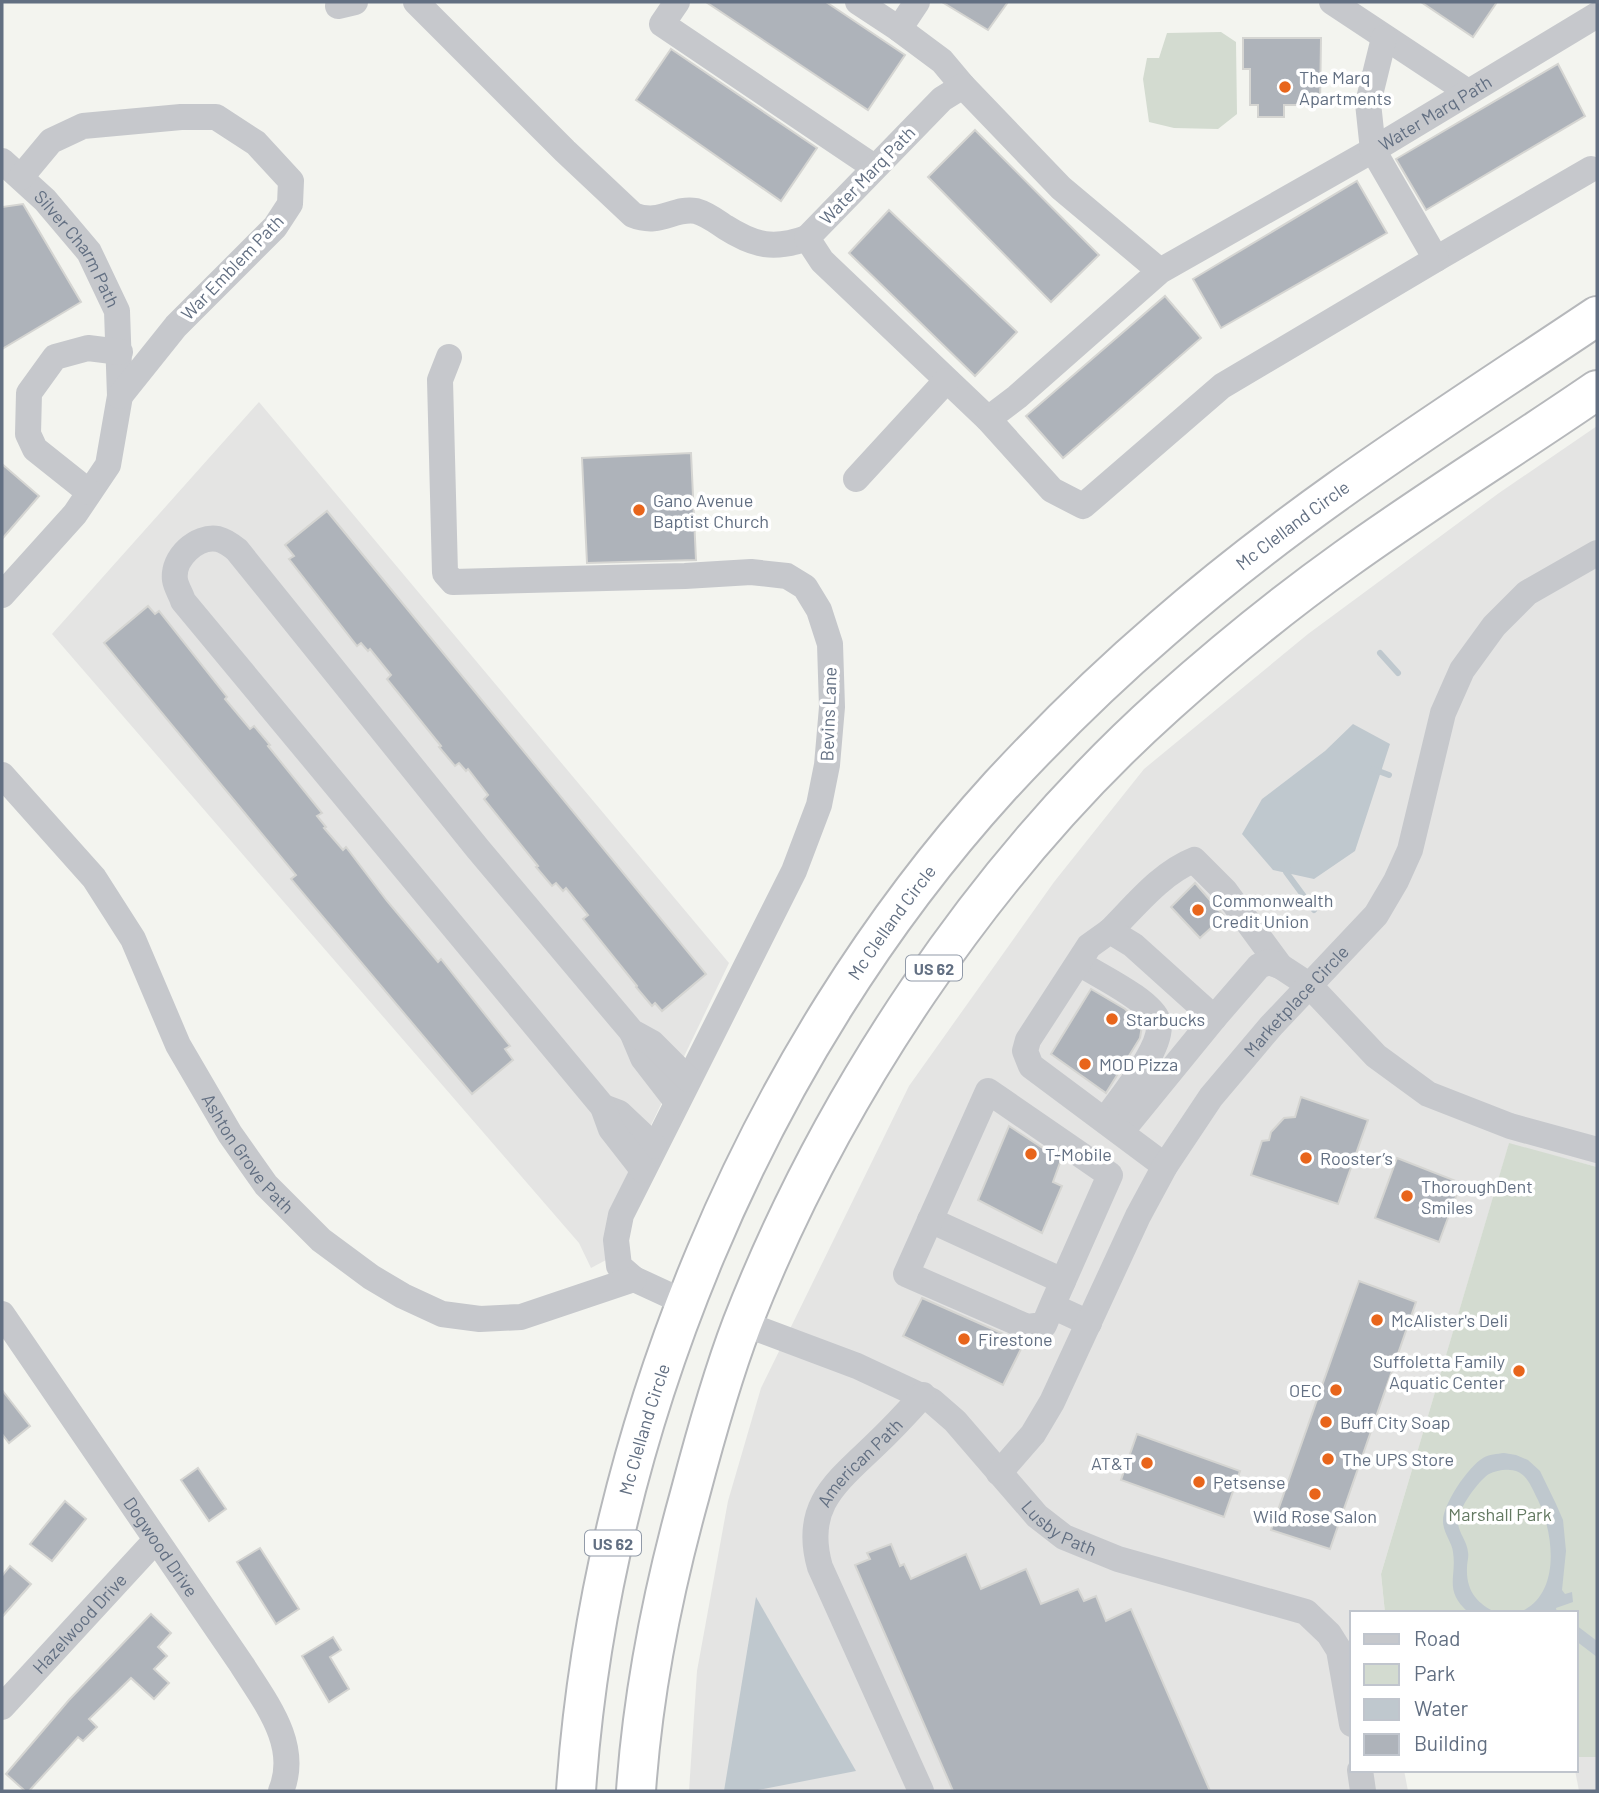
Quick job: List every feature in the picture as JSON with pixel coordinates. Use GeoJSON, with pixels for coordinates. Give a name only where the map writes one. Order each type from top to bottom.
{"type":"FeatureCollection","features":[{"type":"Feature","properties":{"kind":"highway","name":"Mc Clelland Circle"},"geometry":{"type":"LineString","coordinates":[[576,1791],[589,1664],[612,1548],[646,1418],[686,1303],[749,1157],[820,1031],[871,952],[917,888],[999,787],[1045,738],[1122,665],[1241,564],[1383,461],[1597,316]]}},
{"type":"Feature","properties":{"kind":"highway","name":"US 62"},"geometry":{"type":"LineString","coordinates":[[636,1791],[653,1657],[674,1549],[713,1408],[742,1323],[789,1214],[883,1043],[965,926],[1062,809],[1113,754],[1236,643],[1347,558],[1597,390]]}},
{"type":"Feature","properties":{"kind":"highway"},"geometry":{"type":"LineString","coordinates":[[686,1303],[742,1323]]}},
{"type":"Feature","properties":{"kind":"street"},"geometry":{"type":"LineString","coordinates":[[416,2],[633,215],[646,220],[694,211],[764,245],[776,246],[807,238]]}},
{"type":"Feature","properties":{"kind":"street"},"geometry":{"type":"LineString","coordinates":[[677,2],[662,24],[874,167]]}},
{"type":"Feature","properties":{"kind":"street"},"geometry":{"type":"LineString","coordinates":[[858,2],[942,61],[1061,188],[1160,271]]}},
{"type":"Feature","properties":{"kind":"street"},"geometry":{"type":"LineString","coordinates":[[899,29],[917,2]]}},
{"type":"Feature","properties":{"kind":"street"},"geometry":{"type":"LineString","coordinates":[[1332,2],[1468,92]]}},
{"type":"Feature","properties":{"kind":"street","name":"Water Marq Path"},"geometry":{"type":"LineString","coordinates":[[963,86],[942,99],[807,238],[822,261],[988,419],[1017,397],[1160,271],[1373,150],[1597,15]]}},
{"type":"Feature","properties":{"kind":"street"},"geometry":{"type":"LineString","coordinates":[[1384,38],[1368,103],[1373,150],[1436,259]]}},
{"type":"Feature","properties":{"kind":"street","name":"War Emblem Path"},"geometry":{"type":"LineString","coordinates":[[9,169],[51,141],[83,126],[216,117],[256,143],[291,181],[290,204],[275,227],[176,326],[120,397]]}},
{"type":"Feature","properties":{"kind":"street","name":"Silver Charm Path"},"geometry":{"type":"LineString","coordinates":[[5,584],[75,514],[108,465],[120,397],[117,311],[89,252],[46,200],[9,169]]}},
{"type":"Feature","properties":{"kind":"street"},"geometry":{"type":"LineString","coordinates":[[988,419],[1052,490],[1083,506],[1222,386],[1591,169]]}},
{"type":"Feature","properties":{"kind":"street"},"geometry":{"type":"LineString","coordinates":[[89,492],[35,449],[28,434],[29,393],[55,358],[88,348],[120,352]]}},
{"type":"Feature","properties":{"kind":"street","name":"Bevins Lane"},"geometry":{"type":"LineString","coordinates":[[449,357],[440,380],[445,573],[453,582],[751,572],[787,576],[805,587],[819,610],[830,644],[832,706],[827,765],[818,805],[794,871],[621,1215],[617,1240],[619,1266],[634,1279]]}},
{"type":"Feature","properties":{"kind":"street"},"geometry":{"type":"LineString","coordinates":[[856,479],[946,380]]}},
{"type":"Feature","properties":{"kind":"street"},"geometry":{"type":"LineString","coordinates":[[643,1170],[611,1129],[603,1107],[183,601],[175,579],[177,565],[187,549],[198,542],[218,539],[237,550],[478,849],[632,1032],[652,1043],[682,1091]]}},
{"type":"Feature","properties":{"kind":"street","name":"Marketplace Circle"},"geometry":{"type":"LineString","coordinates":[[999,1473],[1034,1434],[1052,1402],[1164,1166],[1211,1097],[1270,1026],[1376,915],[1396,881],[1410,850],[1443,713],[1462,670],[1494,626],[1527,593],[1597,553]]}},
{"type":"Feature","properties":{"kind":"street","name":"Ashton Grove Path"},"geometry":{"type":"LineString","coordinates":[[2,775],[94,878],[133,939],[178,1045],[230,1134],[266,1185],[321,1240],[371,1277],[403,1296],[442,1314],[480,1319],[521,1317],[634,1279]]}},
{"type":"Feature","properties":{"kind":"street"},"geometry":{"type":"LineString","coordinates":[[1164,1166],[1031,1066],[1025,1051],[1028,1040],[1089,946],[1111,931],[1180,866],[1194,860],[1234,901],[1280,966]]}},
{"type":"Feature","properties":{"kind":"street"},"geometry":{"type":"LineString","coordinates":[[1111,931],[1133,945],[1214,1018]]}},
{"type":"Feature","properties":{"kind":"street"},"geometry":{"type":"LineString","coordinates":[[1113,1126],[1259,966],[1269,962],[1309,985],[1376,1056],[1428,1094],[1499,1123],[1597,1150]]}},
{"type":"Feature","properties":{"kind":"street"},"geometry":{"type":"LineString","coordinates":[[1079,963],[1138,999],[1158,1019],[1159,1034],[1113,1126]]}},
{"type":"Feature","properties":{"kind":"street"},"geometry":{"type":"LineString","coordinates":[[988,1091],[1110,1175],[1044,1325],[1027,1327],[906,1274],[930,1220],[988,1091]]}},
{"type":"Feature","properties":{"kind":"street"},"geometry":{"type":"LineString","coordinates":[[603,1107],[619,1112],[654,1146]]}},
{"type":"Feature","properties":{"kind":"street"},"geometry":{"type":"LineString","coordinates":[[930,1220],[1063,1281]]}},
{"type":"Feature","properties":{"kind":"street"},"geometry":{"type":"LineString","coordinates":[[1088,1223],[1127,1240]]}},
{"type":"Feature","properties":{"kind":"street"},"geometry":{"type":"LineString","coordinates":[[634,1279],[686,1303]]}},
{"type":"Feature","properties":{"kind":"street"},"geometry":{"type":"LineString","coordinates":[[1052,1306],[1089,1323]]}},
{"type":"Feature","properties":{"kind":"street","name":"Dogwood Drive"},"geometry":{"type":"LineString","coordinates":[[2,1314],[242,1665],[273,1716],[284,1739],[288,1760],[281,1791]]}},
{"type":"Feature","properties":{"kind":"street","name":"Lusby Path"},"geometry":{"type":"LineString","coordinates":[[742,1323],[857,1366],[923,1395],[955,1421],[1050,1527],[1084,1546],[1118,1559],[1306,1612],[1329,1634],[1339,1650],[1350,1713]]}},
{"type":"Feature","properties":{"kind":"street","name":"American Path"},"geometry":{"type":"LineString","coordinates":[[921,1791],[820,1567],[814,1538],[817,1515],[830,1490],[923,1395]]}},
{"type":"Feature","properties":{"kind":"street","name":"Hazelwood Drive"},"geometry":{"type":"LineString","coordinates":[[2,1707],[155,1541]]}},
{"type":"Feature","properties":{"kind":"street"},"geometry":{"type":"LineString","coordinates":[[1360,1772],[1363,1791]]}},
{"type":"Feature","properties":{"kind":"shaded area"},"geometry":{"type":"Polygon","coordinates":[[[259,402],[729,963],[613,1204],[606,1260],[591,1268],[579,1243],[52,634],[259,402]]]}},
{"type":"Feature","properties":{"kind":"shaded area"},"geometry":{"type":"Polygon","coordinates":[[[1597,426],[1597,1167],[1509,1144],[1381,1574],[1385,1611],[1350,1611],[1350,1772],[1404,1772],[1408,1791],[689,1791],[697,1671],[728,1501],[761,1388],[909,1086],[1054,882],[1144,769],[1308,634],[1499,493],[1597,426]]]}},
{"type":"Feature","properties":{"kind":"shaded area"},"geometry":{"type":"Polygon","coordinates":[[[1578,1757],[1597,1757],[1597,1791],[1579,1791],[1575,1772],[1578,1772],[1578,1757]]]}},
{"type":"Feature","properties":{"kind":"green space"},"geometry":{"type":"Polygon","coordinates":[[[1221,32],[1236,42],[1237,114],[1218,129],[1174,128],[1149,122],[1143,79],[1147,58],[1159,58],[1167,33],[1221,32]]]}},
{"type":"Feature","properties":{"kind":"green space","name":"Suffoletta Family Aquatic Center"},"geometry":{"type":"Polygon","coordinates":[[[1509,1143],[1597,1167],[1597,1757],[1578,1757],[1578,1611],[1385,1611],[1381,1574],[1509,1143]]]}},
{"type":"Feature","properties":{"kind":"water"},"geometry":{"type":"Polygon","coordinates":[[[1353,724],[1390,744],[1355,851],[1314,879],[1273,870],[1242,834],[1262,799],[1325,751],[1353,724]]]}},
{"type":"Feature","properties":{"kind":"water"},"geometry":{"type":"Polygon","coordinates":[[[1504,1453],[1528,1460],[1540,1471],[1563,1520],[1566,1551],[1562,1590],[1565,1594],[1572,1592],[1573,1602],[1556,1608],[1557,1611],[1522,1611],[1532,1605],[1542,1593],[1548,1579],[1550,1546],[1544,1514],[1538,1500],[1528,1480],[1516,1471],[1500,1470],[1485,1477],[1469,1496],[1459,1517],[1458,1526],[1468,1552],[1468,1583],[1478,1601],[1494,1611],[1467,1611],[1456,1597],[1453,1584],[1453,1552],[1444,1530],[1444,1514],[1457,1486],[1470,1469],[1488,1456],[1504,1453]]]}},
{"type":"Feature","properties":{"kind":"water"},"geometry":{"type":"Polygon","coordinates":[[[756,1597],[856,1771],[753,1791],[724,1791],[756,1597]]]}},
{"type":"Feature","properties":{"kind":"water"},"geometry":{"type":"Polygon","coordinates":[[[1578,1627],[1597,1641],[1597,1657],[1578,1643],[1578,1627]]]}},
{"type":"Feature","properties":{"kind":"building"},"geometry":{"type":"Polygon","coordinates":[[[706,2],[826,2],[905,55],[868,110],[706,2]]]}},
{"type":"Feature","properties":{"kind":"building"},"geometry":{"type":"Polygon","coordinates":[[[942,2],[1008,2],[988,30],[942,2]]]}},
{"type":"Feature","properties":{"kind":"building"},"geometry":{"type":"Polygon","coordinates":[[[1421,2],[1497,2],[1473,37],[1421,2]]]}},
{"type":"Feature","properties":{"kind":"building","name":"The Marq Apartments"},"geometry":{"type":"Polygon","coordinates":[[[1243,38],[1321,38],[1320,105],[1284,105],[1284,117],[1258,117],[1258,105],[1250,105],[1250,69],[1243,69],[1243,38]]]}},
{"type":"Feature","properties":{"kind":"building"},"geometry":{"type":"Polygon","coordinates":[[[671,49],[817,148],[781,201],[636,100],[671,49]]]}},
{"type":"Feature","properties":{"kind":"building"},"geometry":{"type":"Polygon","coordinates":[[[1558,64],[1585,116],[1426,210],[1396,159],[1558,64]]]}},
{"type":"Feature","properties":{"kind":"building"},"geometry":{"type":"Polygon","coordinates":[[[975,130],[1099,255],[1051,302],[928,177],[975,130]]]}},
{"type":"Feature","properties":{"kind":"building"},"geometry":{"type":"Polygon","coordinates":[[[1357,181],[1387,233],[1221,328],[1193,279],[1357,181]]]}},
{"type":"Feature","properties":{"kind":"building"},"geometry":{"type":"Polygon","coordinates":[[[23,204],[81,302],[2,349],[2,207],[23,204]]]}},
{"type":"Feature","properties":{"kind":"building"},"geometry":{"type":"Polygon","coordinates":[[[889,210],[1017,332],[975,376],[849,253],[889,210]]]}},
{"type":"Feature","properties":{"kind":"building"},"geometry":{"type":"Polygon","coordinates":[[[1165,296],[1201,338],[1063,458],[1026,416],[1165,296]]]}},
{"type":"Feature","properties":{"kind":"building","name":"Gano Avenue Baptist Church"},"geometry":{"type":"Polygon","coordinates":[[[691,453],[696,560],[587,563],[582,458],[691,453]]]}},
{"type":"Feature","properties":{"kind":"building"},"geometry":{"type":"Polygon","coordinates":[[[2,464],[39,496],[2,539],[2,464]]]}},
{"type":"Feature","properties":{"kind":"building"},"geometry":{"type":"Polygon","coordinates":[[[327,511],[706,974],[662,1011],[655,1003],[652,1006],[636,987],[583,919],[588,915],[566,888],[563,891],[556,883],[552,886],[536,867],[538,866],[484,799],[488,795],[468,769],[466,771],[459,763],[455,766],[387,679],[391,675],[370,649],[368,651],[361,643],[357,646],[289,559],[294,556],[285,545],[327,511]]]}},
{"type":"Feature","properties":{"kind":"building"},"geometry":{"type":"Polygon","coordinates":[[[148,606],[155,614],[159,611],[227,697],[225,699],[250,729],[254,726],[270,745],[268,746],[322,813],[317,816],[326,827],[324,828],[343,850],[346,847],[387,901],[438,962],[441,959],[510,1046],[505,1049],[513,1060],[472,1094],[291,879],[296,875],[104,643],[148,606]]]}},
{"type":"Feature","properties":{"kind":"building","name":"Commonwealth Credit Union"},"geometry":{"type":"Polygon","coordinates":[[[1195,883],[1224,916],[1200,938],[1171,907],[1195,883]]]}},
{"type":"Feature","properties":{"kind":"building"},"geometry":{"type":"Polygon","coordinates":[[[1091,989],[1125,1009],[1142,1026],[1140,1038],[1106,1093],[1051,1054],[1091,989]]]}},
{"type":"Feature","properties":{"kind":"building","name":"Rooster’s"},"geometry":{"type":"Polygon","coordinates":[[[1301,1097],[1368,1120],[1338,1204],[1251,1175],[1262,1141],[1269,1140],[1271,1132],[1284,1118],[1295,1117],[1301,1097]]]}},
{"type":"Feature","properties":{"kind":"building"},"geometry":{"type":"Polygon","coordinates":[[[1009,1126],[1061,1160],[1053,1182],[1062,1186],[1042,1233],[978,1200],[1009,1126]]]}},
{"type":"Feature","properties":{"kind":"building","name":"ThoroughDent Smiles"},"geometry":{"type":"Polygon","coordinates":[[[1397,1158],[1461,1183],[1439,1242],[1375,1218],[1397,1158]]]}},
{"type":"Feature","properties":{"kind":"building"},"geometry":{"type":"Polygon","coordinates":[[[1359,1281],[1416,1302],[1330,1549],[1271,1530],[1359,1281]]]}},
{"type":"Feature","properties":{"kind":"building","name":"Firestone"},"geometry":{"type":"Polygon","coordinates":[[[922,1298],[1024,1343],[1003,1385],[903,1336],[922,1298]]]}},
{"type":"Feature","properties":{"kind":"building"},"geometry":{"type":"Polygon","coordinates":[[[2,1390],[30,1426],[9,1443],[2,1434],[2,1390]]]}},
{"type":"Feature","properties":{"kind":"building","name":"Petsense"},"geometry":{"type":"Polygon","coordinates":[[[1137,1434],[1240,1471],[1224,1517],[1121,1480],[1137,1434]]]}},
{"type":"Feature","properties":{"kind":"building"},"geometry":{"type":"Polygon","coordinates":[[[198,1468],[226,1509],[209,1521],[181,1480],[198,1468]]]}},
{"type":"Feature","properties":{"kind":"building"},"geometry":{"type":"Polygon","coordinates":[[[65,1501],[86,1519],[52,1561],[30,1544],[65,1501]]]}},
{"type":"Feature","properties":{"kind":"building"},"geometry":{"type":"Polygon","coordinates":[[[891,1544],[900,1566],[904,1564],[911,1579],[966,1554],[981,1589],[1026,1569],[1041,1604],[1078,1589],[1084,1601],[1096,1596],[1106,1621],[1131,1609],[1210,1791],[953,1791],[855,1565],[870,1559],[867,1553],[891,1544]]]}},
{"type":"Feature","properties":{"kind":"building"},"geometry":{"type":"Polygon","coordinates":[[[260,1548],[299,1609],[276,1624],[237,1562],[260,1548]]]}},
{"type":"Feature","properties":{"kind":"building"},"geometry":{"type":"Polygon","coordinates":[[[10,1566],[31,1584],[2,1617],[2,1576],[10,1566]]]}},
{"type":"Feature","properties":{"kind":"building"},"geometry":{"type":"Polygon","coordinates":[[[151,1614],[171,1633],[158,1647],[167,1656],[154,1669],[169,1683],[154,1699],[131,1678],[89,1719],[97,1727],[83,1741],[78,1737],[29,1791],[25,1791],[6,1774],[69,1700],[151,1614]]]}},
{"type":"Feature","properties":{"kind":"building"},"geometry":{"type":"Polygon","coordinates":[[[333,1637],[341,1650],[330,1657],[349,1689],[329,1702],[302,1656],[333,1637]]]}},
{"type":"Feature","properties":{"kind":"waterway"},"geometry":{"type":"LineString","coordinates":[[1380,653],[1398,673]]}},
{"type":"Feature","properties":{"kind":"waterway"},"geometry":{"type":"LineString","coordinates":[[1373,769],[1389,775]]}},
{"type":"Feature","properties":{"kind":"waterway"},"geometry":{"type":"LineString","coordinates":[[1288,866],[1286,872],[1314,910]]}},
{"type":"Feature","properties":{"kind":"place","name":"The Marq Apartments"},"geometry":{"type":"Point","coordinates":[1285,87]}},
{"type":"Feature","properties":{"kind":"place","name":"Gano Avenue Baptist Church"},"geometry":{"type":"Point","coordinates":[639,510]}},
{"type":"Feature","properties":{"kind":"place","name":"Commonwealth Credit Union"},"geometry":{"type":"Point","coordinates":[1198,910]}},
{"type":"Feature","properties":{"kind":"place","name":"Starbucks"},"geometry":{"type":"Point","coordinates":[1112,1019]}},
{"type":"Feature","properties":{"kind":"place","name":"MOD Pizza"},"geometry":{"type":"Point","coordinates":[1085,1064]}},
{"type":"Feature","properties":{"kind":"place","name":"T-Mobile"},"geometry":{"type":"Point","coordinates":[1031,1154]}},
{"type":"Feature","properties":{"kind":"place","name":"Rooster’s"},"geometry":{"type":"Point","coordinates":[1306,1158]}},
{"type":"Feature","properties":{"kind":"place","name":"ThoroughDent Smiles"},"geometry":{"type":"Point","coordinates":[1407,1196]}},
{"type":"Feature","properties":{"kind":"place","name":"McAlister's Deli"},"geometry":{"type":"Point","coordinates":[1377,1320]}},
{"type":"Feature","properties":{"kind":"place","name":"Firestone"},"geometry":{"type":"Point","coordinates":[964,1339]}},
{"type":"Feature","properties":{"kind":"place","name":"Suffoletta Family Aquatic Center"},"geometry":{"type":"Point","coordinates":[1519,1371]}},
{"type":"Feature","properties":{"kind":"place","name":"OEC"},"geometry":{"type":"Point","coordinates":[1336,1390]}},
{"type":"Feature","properties":{"kind":"place","name":"Buff City Soap"},"geometry":{"type":"Point","coordinates":[1326,1422]}},
{"type":"Feature","properties":{"kind":"place","name":"The UPS Store"},"geometry":{"type":"Point","coordinates":[1328,1459]}},
{"type":"Feature","properties":{"kind":"place","name":"AT&T"},"geometry":{"type":"Point","coordinates":[1147,1463]}},
{"type":"Feature","properties":{"kind":"place","name":"Petsense"},"geometry":{"type":"Point","coordinates":[1199,1482]}},
{"type":"Feature","properties":{"kind":"place","name":"Wild Rose Salon"},"geometry":{"type":"Point","coordinates":[1315,1494]}},
{"type":"Feature","properties":{"kind":"park label","name":"Marshall Park"},"geometry":{"type":"Point","coordinates":[1500,1514]}}]}
